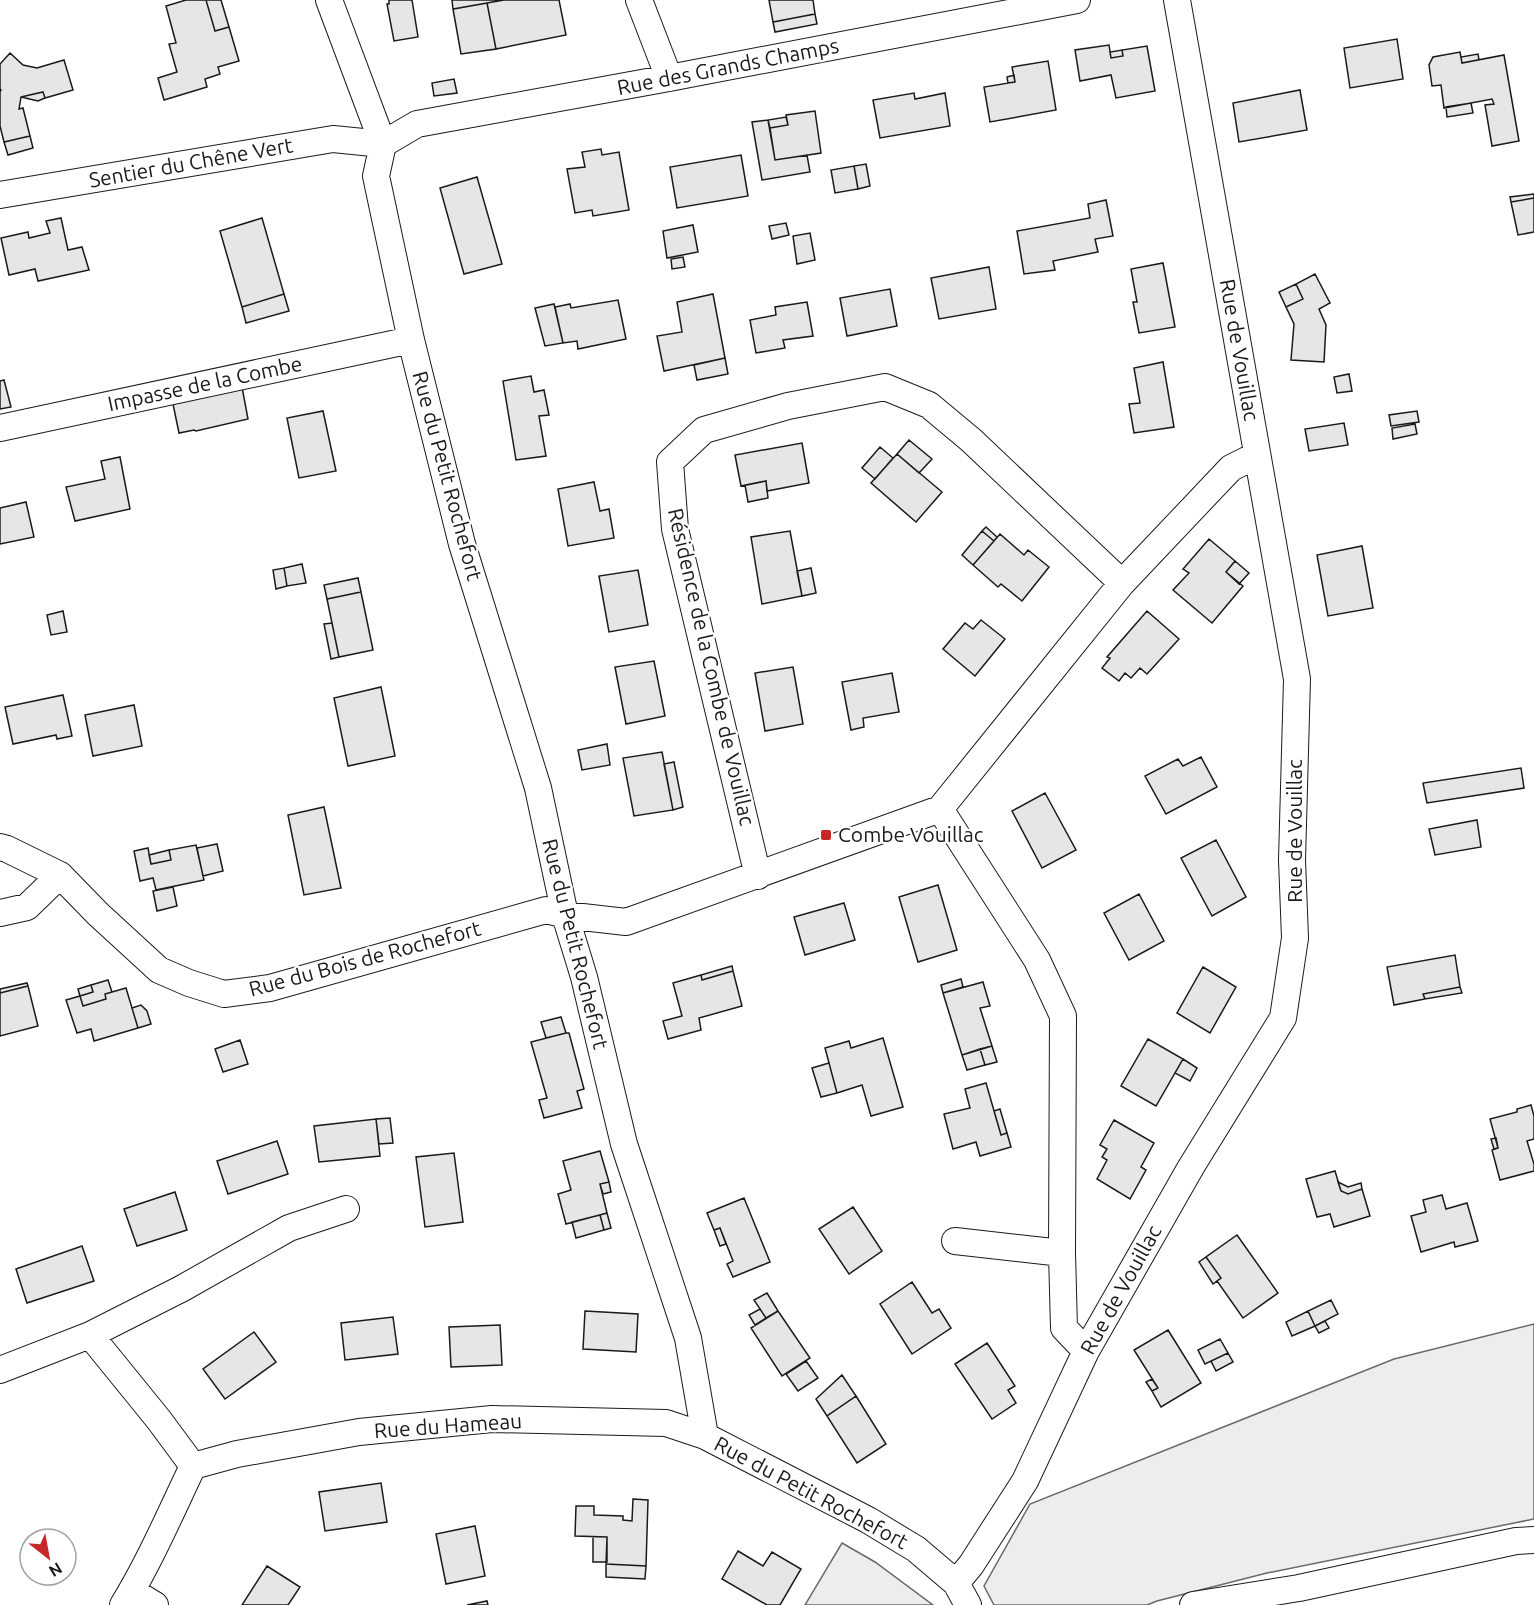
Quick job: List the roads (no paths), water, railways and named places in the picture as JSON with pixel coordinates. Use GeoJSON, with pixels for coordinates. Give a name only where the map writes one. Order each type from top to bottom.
{"type":"FeatureCollection","features":[{"type":"Feature","properties":{"kind":"street"},"geometry":{"type":"LineString","coordinates":[[328,0],[382,144]]}},
{"type":"Feature","properties":{"kind":"street"},"geometry":{"type":"LineString","coordinates":[[639,0],[669,78]]}},
{"type":"Feature","properties":{"kind":"street","name":"Rue des Grands Champs"},"geometry":{"type":"LineString","coordinates":[[382,144],[417,124],[1077,0]]}},
{"type":"Feature","properties":{"kind":"street","name":"Rue de Vouillac"},"geometry":{"type":"LineString","coordinates":[[956,1583],[1025,1481],[1086,1351],[1191,1167],[1283,1018],[1295,938],[1292,860],[1297,679],[1177,0]]}},
{"type":"Feature","properties":{"kind":"street","name":"Sentier du Chêne Vert"},"geometry":{"type":"LineString","coordinates":[[0,195],[333,139],[382,144]]}},
{"type":"Feature","properties":{"kind":"street","name":"Rue du Petit Rochefort"},"geometry":{"type":"LineString","coordinates":[[382,144],[376,176],[411,340],[462,544],[538,788],[565,915],[584,977],[624,1144],[688,1338],[705,1436],[868,1520],[916,1549],[956,1583],[968,1605]]}},
{"type":"Feature","properties":{"kind":"street","name":"Impasse de la Combe"},"geometry":{"type":"LineString","coordinates":[[0,428],[411,340]]}},
{"type":"Feature","properties":{"kind":"street","name":"Résidence de la Combe de Vouillac"},"geometry":{"type":"LineString","coordinates":[[758,876],[675,529],[670,462],[704,430],[788,406],[885,387],[929,405],[971,440],[1122,583]]}},
{"type":"Feature","properties":{"kind":"street"},"geometry":{"type":"LineString","coordinates":[[565,915],[626,922],[940,809],[1122,583],[1231,468],[1257,455]]}},
{"type":"Feature","properties":{"kind":"street"},"geometry":{"type":"LineString","coordinates":[[940,809],[1037,960],[1063,1016],[1064,1328],[1086,1351]]}},
{"type":"Feature","properties":{"kind":"street","name":"Rue du Bois de Rochefort"},"geometry":{"type":"LineString","coordinates":[[0,847],[60,875],[98,914],[159,970],[189,983],[224,994],[270,988],[546,910],[565,915]]}},
{"type":"Feature","properties":{"kind":"street"},"geometry":{"type":"LineString","coordinates":[[0,913],[27,907],[60,875]]}},
{"type":"Feature","properties":{"kind":"street"},"geometry":{"type":"LineString","coordinates":[[0,1370],[90,1335],[181,1289],[289,1228],[346,1209]]}},
{"type":"Feature","properties":{"kind":"street"},"geometry":{"type":"LineString","coordinates":[[955,1241],[1062,1253]]}},
{"type":"Feature","properties":{"kind":"street"},"geometry":{"type":"LineString","coordinates":[[90,1335],[193,1466],[128,1598],[155,1605]]}},
{"type":"Feature","properties":{"kind":"street","name":"Rue du Hameau"},"geometry":{"type":"LineString","coordinates":[[193,1466],[237,1454],[359,1432],[492,1419],[666,1423],[705,1436]]}},
{"type":"Feature","properties":{"kind":"street"},"geometry":{"type":"LineString","coordinates":[[1193,1605],[1300,1597],[1516,1541],[1534,1540]]}},
{"type":"Feature","properties":{"kind":"place","name":"Combe Vouillac"},"geometry":{"type":"Point","coordinates":[826,835]}}]}
